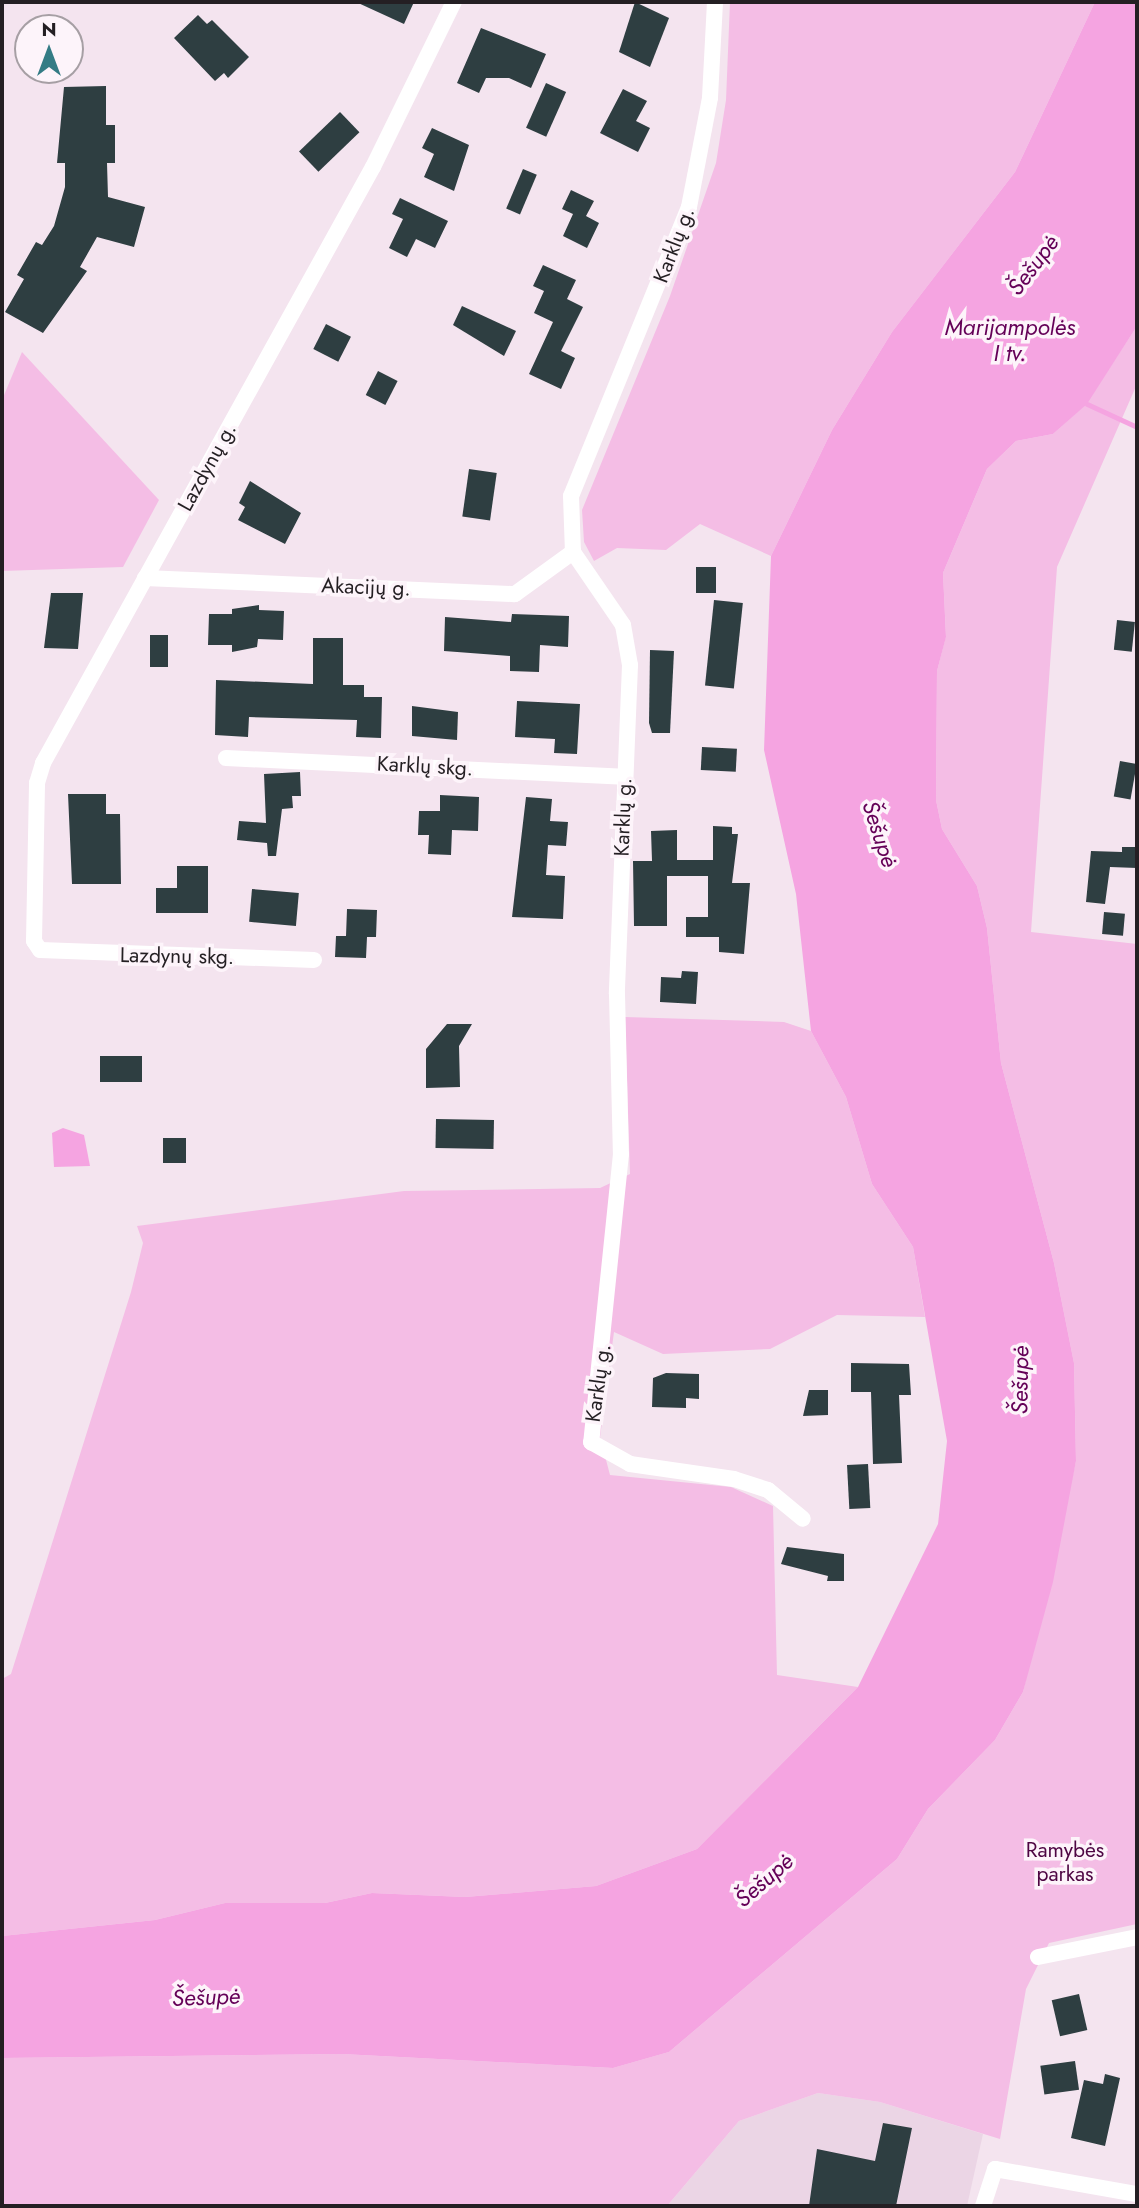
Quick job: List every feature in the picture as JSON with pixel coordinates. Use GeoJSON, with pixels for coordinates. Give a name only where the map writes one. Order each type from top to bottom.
{"type":"FeatureCollection","features":[{"type":"Feature","properties":{"kind":"street","name":"Lazdynų g."},"geometry":{"type":"LineString","coordinates":[[40,950],[35,928],[37,783],[43,762],[373,167],[454,2]]}},
{"type":"Feature","properties":{"kind":"street","name":"Karklų g."},"geometry":{"type":"LineString","coordinates":[[715,2],[700,166],[678,237],[571,496],[573,552],[624,625],[630,665],[617,994],[621,1154],[591,1442],[630,1464],[734,1479],[768,1490],[803,1519]]}},
{"type":"Feature","properties":{"kind":"street","name":"Akacijų g."},"geometry":{"type":"LineString","coordinates":[[145,578],[515,594],[530,588],[573,552]]}},
{"type":"Feature","properties":{"kind":"street","name":"Karklų skg."},"geometry":{"type":"LineString","coordinates":[[226,758],[624,777]]}},
{"type":"Feature","properties":{"kind":"street","name":"Lazdynų skg."},"geometry":{"type":"LineString","coordinates":[[40,950],[314,960]]}},
{"type":"Feature","properties":{"kind":"street"},"geometry":{"type":"LineString","coordinates":[[1038,1957],[1137,1937]]}},
{"type":"Feature","properties":{"kind":"street"},"geometry":{"type":"LineString","coordinates":[[983,2206],[995,2169],[1137,2194]]}},
{"type":"Feature","properties":{"kind":"shaded area"},"geometry":{"type":"Polygon","coordinates":[[[818,2093],[880,2102],[983,2134],[967,2206],[667,2206],[739,2121],[818,2093]]]}},
{"type":"Feature","properties":{"kind":"green space"},"geometry":{"type":"Polygon","coordinates":[[[730,2],[1095,2],[1015,172],[892,332],[832,430],[771,556],[700,524],[666,550],[617,548],[594,561],[584,542],[582,510],[670,296],[716,163],[726,100],[730,2]]]}},
{"type":"Feature","properties":{"kind":"green space","name":"Ramybės parkas"},"geometry":{"type":"Polygon","coordinates":[[[1137,326],[1137,384],[1057,567],[1031,932],[1137,944],[1137,1924],[1049,1943],[1026,1989],[1000,2139],[880,2102],[818,2093],[739,2121],[667,2206],[2,2206],[2,2058],[342,2054],[613,2068],[669,2052],[897,1859],[928,1809],[995,1740],[1023,1692],[1076,1461],[1074,1363],[1054,1263],[1001,1063],[987,928],[977,886],[942,829],[936,800],[937,671],[946,636],[943,573],[987,469],[1016,441],[1053,434],[1086,404],[1137,326]]]}},
{"type":"Feature","properties":{"kind":"green space"},"geometry":{"type":"Polygon","coordinates":[[[22,352],[159,500],[123,567],[2,571],[2,400],[22,352]]]}},
{"type":"Feature","properties":{"kind":"green space"},"geometry":{"type":"Polygon","coordinates":[[[625,1017],[784,1022],[811,1031],[846,1097],[872,1184],[913,1247],[925,1317],[837,1315],[770,1349],[663,1354],[614,1332],[600,1437],[610,1475],[731,1487],[773,1506],[777,1675],[858,1687],[697,1849],[596,1886],[465,1897],[372,1893],[325,1903],[225,1903],[155,1920],[2,1936],[2,1679],[11,1674],[131,1292],[143,1243],[137,1226],[404,1191],[600,1188],[630,1174],[625,1017]]]}},
{"type":"Feature","properties":{"kind":"water","name":"Marijampolės I tv."},"geometry":{"type":"Polygon","coordinates":[[[1095,2],[1137,2],[1137,326],[1087,404],[1053,434],[1016,441],[987,469],[943,573],[946,637],[937,671],[936,800],[942,829],[977,886],[987,928],[1001,1063],[1054,1263],[1074,1363],[1076,1461],[1053,1582],[1023,1692],[995,1740],[928,1809],[897,1859],[669,2052],[613,2068],[342,2054],[2,2058],[2,1936],[155,1920],[225,1903],[325,1903],[372,1893],[465,1897],[596,1886],[697,1849],[858,1687],[938,1524],[947,1441],[913,1247],[872,1184],[846,1097],[811,1031],[796,894],[764,750],[771,556],[832,430],[892,332],[1015,172],[1095,2]]]}},
{"type":"Feature","properties":{"kind":"water"},"geometry":{"type":"Polygon","coordinates":[[[63,1128],[84,1135],[90,1166],[54,1167],[52,1133],[63,1128]]]}},
{"type":"Feature","properties":{"kind":"building"},"geometry":{"type":"Polygon","coordinates":[[[356,2],[414,2],[404,24],[356,2]]]}},
{"type":"Feature","properties":{"kind":"building"},"geometry":{"type":"Polygon","coordinates":[[[635,2],[669,18],[650,67],[619,52],[635,2]]]}},
{"type":"Feature","properties":{"kind":"building"},"geometry":{"type":"Polygon","coordinates":[[[198,15],[207,24],[212,20],[249,57],[228,78],[224,73],[215,81],[174,38],[198,15]]]}},
{"type":"Feature","properties":{"kind":"building"},"geometry":{"type":"Polygon","coordinates":[[[481,28],[546,54],[531,88],[509,78],[486,78],[479,93],[457,83],[481,28]]]}},
{"type":"Feature","properties":{"kind":"building"},"geometry":{"type":"Polygon","coordinates":[[[546,83],[566,92],[546,137],[526,128],[546,83]]]}},
{"type":"Feature","properties":{"kind":"building"},"geometry":{"type":"Polygon","coordinates":[[[106,86],[106,125],[115,125],[115,163],[107,163],[108,197],[145,207],[134,247],[97,237],[80,267],[87,271],[43,333],[5,312],[24,279],[17,275],[36,242],[42,245],[54,226],[65,187],[65,163],[57,163],[64,87],[106,86]]]}},
{"type":"Feature","properties":{"kind":"building"},"geometry":{"type":"Polygon","coordinates":[[[623,89],[647,101],[636,121],[650,128],[638,152],[600,133],[623,89]]]}},
{"type":"Feature","properties":{"kind":"building"},"geometry":{"type":"Polygon","coordinates":[[[340,112],[359,132],[318,172],[299,152],[340,112]]]}},
{"type":"Feature","properties":{"kind":"building"},"geometry":{"type":"Polygon","coordinates":[[[432,128],[469,145],[454,191],[424,177],[434,154],[422,148],[432,128]]]}},
{"type":"Feature","properties":{"kind":"building"},"geometry":{"type":"Polygon","coordinates":[[[523,169],[537,175],[520,214],[506,209],[523,169]]]}},
{"type":"Feature","properties":{"kind":"building"},"geometry":{"type":"Polygon","coordinates":[[[571,190],[594,201],[586,216],[599,223],[587,248],[563,236],[573,214],[562,209],[571,190]]]}},
{"type":"Feature","properties":{"kind":"building"},"geometry":{"type":"Polygon","coordinates":[[[400,198],[448,221],[435,248],[416,239],[407,257],[389,248],[403,219],[392,214],[400,198]]]}},
{"type":"Feature","properties":{"kind":"building"},"geometry":{"type":"Polygon","coordinates":[[[543,265],[576,280],[567,299],[583,307],[561,351],[575,358],[561,389],[529,374],[553,322],[534,313],[544,291],[533,286],[543,265]]]}},
{"type":"Feature","properties":{"kind":"building"},"geometry":{"type":"Polygon","coordinates":[[[462,306],[516,331],[504,356],[453,325],[462,306]]]}},
{"type":"Feature","properties":{"kind":"building"},"geometry":{"type":"Polygon","coordinates":[[[326,324],[351,337],[338,362],[313,349],[326,324]]]}},
{"type":"Feature","properties":{"kind":"building"},"geometry":{"type":"Polygon","coordinates":[[[378,371],[398,381],[385,405],[366,395],[378,371]]]}},
{"type":"Feature","properties":{"kind":"building"},"geometry":{"type":"Polygon","coordinates":[[[469,469],[497,473],[490,520],[462,517],[469,469]]]}},
{"type":"Feature","properties":{"kind":"building"},"geometry":{"type":"Polygon","coordinates":[[[250,481],[301,513],[285,544],[238,520],[245,507],[239,503],[250,481]]]}},
{"type":"Feature","properties":{"kind":"building"},"geometry":{"type":"Polygon","coordinates":[[[696,567],[716,567],[716,593],[696,593],[696,567]]]}},
{"type":"Feature","properties":{"kind":"building"},"geometry":{"type":"Polygon","coordinates":[[[51,593],[83,593],[78,649],[44,648],[51,593]]]}},
{"type":"Feature","properties":{"kind":"building"},"geometry":{"type":"Polygon","coordinates":[[[714,600],[743,603],[734,689],[705,686],[714,600]]]}},
{"type":"Feature","properties":{"kind":"building"},"geometry":{"type":"Polygon","coordinates":[[[259,605],[259,610],[284,611],[283,640],[258,639],[257,647],[232,652],[232,645],[208,645],[209,614],[232,614],[232,609],[259,605]]]}},
{"type":"Feature","properties":{"kind":"building"},"geometry":{"type":"Polygon","coordinates":[[[512,614],[569,616],[568,647],[540,645],[539,672],[510,671],[510,656],[444,651],[445,617],[511,622],[512,614]]]}},
{"type":"Feature","properties":{"kind":"building"},"geometry":{"type":"Polygon","coordinates":[[[1117,620],[1135,622],[1132,652],[1114,650],[1117,620]]]}},
{"type":"Feature","properties":{"kind":"building"},"geometry":{"type":"Polygon","coordinates":[[[150,635],[168,635],[168,667],[150,667],[150,635]]]}},
{"type":"Feature","properties":{"kind":"building"},"geometry":{"type":"Polygon","coordinates":[[[313,638],[343,638],[343,685],[364,685],[364,697],[382,697],[381,738],[356,737],[357,720],[249,717],[248,737],[215,735],[216,680],[313,684],[313,638]]]}},
{"type":"Feature","properties":{"kind":"building"},"geometry":{"type":"Polygon","coordinates":[[[650,650],[674,651],[670,733],[652,733],[649,723],[650,650]]]}},
{"type":"Feature","properties":{"kind":"building"},"geometry":{"type":"Polygon","coordinates":[[[517,701],[580,704],[577,754],[554,753],[555,739],[515,737],[517,701]]]}},
{"type":"Feature","properties":{"kind":"building"},"geometry":{"type":"Polygon","coordinates":[[[412,706],[458,712],[457,740],[412,736],[412,706]]]}},
{"type":"Feature","properties":{"kind":"building"},"geometry":{"type":"Polygon","coordinates":[[[702,747],[737,749],[736,772],[701,770],[702,747]]]}},
{"type":"Feature","properties":{"kind":"building"},"geometry":{"type":"Polygon","coordinates":[[[1120,761],[1137,764],[1130,799],[1114,796],[1120,761]]]}},
{"type":"Feature","properties":{"kind":"building"},"geometry":{"type":"Polygon","coordinates":[[[300,772],[301,796],[292,796],[293,808],[282,809],[276,856],[268,856],[267,843],[237,840],[239,821],[266,823],[264,774],[300,772]]]}},
{"type":"Feature","properties":{"kind":"building"},"geometry":{"type":"Polygon","coordinates":[[[68,794],[106,794],[106,814],[120,814],[121,884],[72,884],[68,794]]]}},
{"type":"Feature","properties":{"kind":"building"},"geometry":{"type":"Polygon","coordinates":[[[440,795],[479,797],[478,831],[452,830],[451,855],[428,854],[429,835],[418,835],[419,811],[440,811],[440,795]]]}},
{"type":"Feature","properties":{"kind":"building"},"geometry":{"type":"Polygon","coordinates":[[[526,797],[552,799],[550,821],[568,822],[566,846],[548,845],[546,875],[565,876],[563,919],[512,917],[526,797]]]}},
{"type":"Feature","properties":{"kind":"building"},"geometry":{"type":"Polygon","coordinates":[[[713,826],[732,827],[732,834],[738,834],[732,883],[750,883],[744,954],[719,952],[719,937],[686,937],[686,917],[708,917],[708,876],[667,876],[667,926],[634,926],[633,861],[652,861],[651,831],[677,830],[677,860],[713,860],[713,826]]]}},
{"type":"Feature","properties":{"kind":"building"},"geometry":{"type":"Polygon","coordinates":[[[1122,847],[1137,847],[1137,868],[1110,867],[1105,904],[1086,902],[1091,851],[1122,852],[1122,847]]]}},
{"type":"Feature","properties":{"kind":"building"},"geometry":{"type":"Polygon","coordinates":[[[177,866],[208,866],[208,913],[156,913],[156,888],[177,888],[177,866]]]}},
{"type":"Feature","properties":{"kind":"building"},"geometry":{"type":"Polygon","coordinates":[[[252,889],[299,893],[296,926],[249,922],[252,889]]]}},
{"type":"Feature","properties":{"kind":"building"},"geometry":{"type":"Polygon","coordinates":[[[347,909],[377,910],[376,937],[367,937],[366,958],[335,957],[336,936],[346,936],[347,909]]]}},
{"type":"Feature","properties":{"kind":"building"},"geometry":{"type":"Polygon","coordinates":[[[1104,912],[1125,914],[1123,936],[1102,934],[1104,912]]]}},
{"type":"Feature","properties":{"kind":"building"},"geometry":{"type":"Polygon","coordinates":[[[682,971],[698,972],[696,1004],[660,1002],[661,977],[681,978],[682,971]]]}},
{"type":"Feature","properties":{"kind":"building"},"geometry":{"type":"Polygon","coordinates":[[[447,1024],[472,1024],[459,1046],[460,1087],[426,1088],[426,1049],[447,1024]]]}},
{"type":"Feature","properties":{"kind":"building"},"geometry":{"type":"Polygon","coordinates":[[[100,1056],[142,1056],[142,1082],[100,1082],[100,1056]]]}},
{"type":"Feature","properties":{"kind":"building"},"geometry":{"type":"Polygon","coordinates":[[[436,1119],[494,1120],[493,1149],[435,1148],[436,1119]]]}},
{"type":"Feature","properties":{"kind":"building"},"geometry":{"type":"Polygon","coordinates":[[[163,1138],[186,1138],[186,1163],[163,1163],[163,1138]]]}},
{"type":"Feature","properties":{"kind":"building"},"geometry":{"type":"Polygon","coordinates":[[[851,1363],[909,1364],[911,1395],[899,1395],[902,1463],[873,1464],[871,1392],[851,1392],[851,1363]]]}},
{"type":"Feature","properties":{"kind":"building"},"geometry":{"type":"Polygon","coordinates":[[[666,1373],[699,1374],[699,1399],[686,1398],[686,1408],[652,1407],[653,1378],[666,1373]]]}},
{"type":"Feature","properties":{"kind":"building"},"geometry":{"type":"Polygon","coordinates":[[[809,1390],[828,1390],[828,1415],[803,1416],[809,1390]]]}},
{"type":"Feature","properties":{"kind":"building"},"geometry":{"type":"Polygon","coordinates":[[[868,1464],[870,1508],[849,1509],[847,1465],[868,1464]]]}},
{"type":"Feature","properties":{"kind":"building"},"geometry":{"type":"Polygon","coordinates":[[[787,1547],[844,1554],[844,1581],[827,1581],[828,1576],[781,1564],[787,1547]]]}},
{"type":"Feature","properties":{"kind":"building"},"geometry":{"type":"Polygon","coordinates":[[[1079,1994],[1087,2030],[1060,2036],[1052,2000],[1079,1994]]]}},
{"type":"Feature","properties":{"kind":"building"},"geometry":{"type":"Polygon","coordinates":[[[1075,2061],[1079,2090],[1044,2095],[1040,2066],[1075,2061]]]}},
{"type":"Feature","properties":{"kind":"building"},"geometry":{"type":"Polygon","coordinates":[[[1105,2074],[1120,2078],[1105,2146],[1071,2138],[1084,2080],[1103,2084],[1105,2074]]]}},
{"type":"Feature","properties":{"kind":"building"},"geometry":{"type":"Polygon","coordinates":[[[883,2123],[912,2128],[896,2206],[809,2206],[817,2149],[875,2161],[883,2123]]]}},
{"type":"Feature","properties":{"kind":"waterway"},"geometry":{"type":"LineString","coordinates":[[1087,404],[1137,427]]}},
{"type":"Feature","properties":{"kind":"water label","name":"Šešupė"},"geometry":{"type":"Point","coordinates":[1033,265]}},
{"type":"Feature","properties":{"kind":"water label","name":"Šešupė"},"geometry":{"type":"Point","coordinates":[880,834]}},
{"type":"Feature","properties":{"kind":"water label","name":"Šešupė"},"geometry":{"type":"Point","coordinates":[1020,1380]}},
{"type":"Feature","properties":{"kind":"water label","name":"Šešupė"},"geometry":{"type":"Point","coordinates":[764,1880]}},
{"type":"Feature","properties":{"kind":"water label","name":"Šešupė"},"geometry":{"type":"Point","coordinates":[206,1997]}}]}
